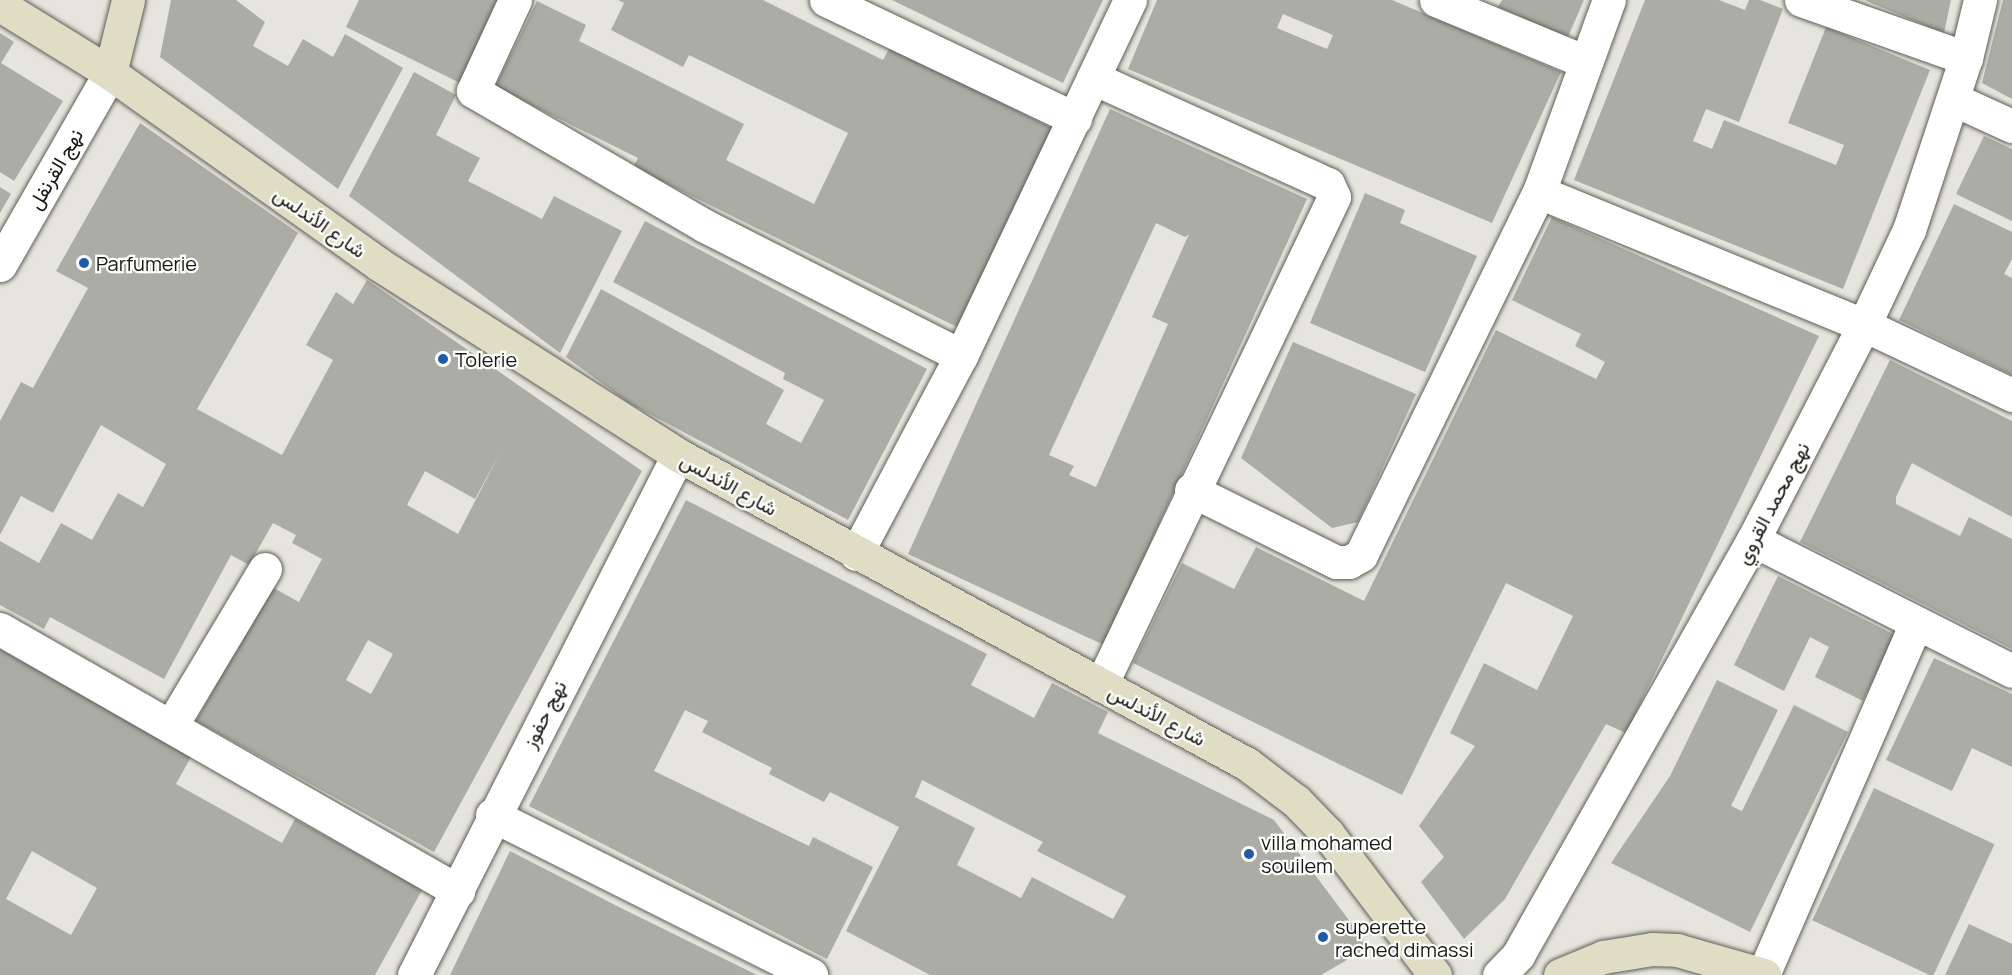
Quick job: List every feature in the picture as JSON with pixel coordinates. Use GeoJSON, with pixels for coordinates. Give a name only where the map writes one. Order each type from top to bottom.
{"type":"FeatureCollection","features":[{"type":"Feature","properties":{"kind":"street"},"geometry":{"type":"LineString","coordinates":[[110,73],[128,0]]}},
{"type":"Feature","properties":{"kind":"street"},"geometry":{"type":"LineString","coordinates":[[515,0],[473,91],[705,226],[961,356]]}},
{"type":"Feature","properties":{"kind":"street"},"geometry":{"type":"LineString","coordinates":[[826,0],[1075,119]]}},
{"type":"Feature","properties":{"kind":"street"},"geometry":{"type":"LineString","coordinates":[[856,554],[961,356],[1130,0]]}},
{"type":"Feature","properties":{"kind":"street"},"geometry":{"type":"LineString","coordinates":[[1436,0],[1586,62]]}},
{"type":"Feature","properties":{"kind":"street"},"geometry":{"type":"LineString","coordinates":[[1191,490],[1336,562],[1349,562],[1361,555],[1539,192],[1610,0]]}},
{"type":"Feature","properties":{"kind":"street"},"geometry":{"type":"LineString","coordinates":[[1801,0],[1966,58]]}},
{"type":"Feature","properties":{"kind":"street","name":"نهج محمد القروي"},"geometry":{"type":"LineString","coordinates":[[1499,975],[1518,955],[1754,540],[1864,325],[1909,230],[1966,58],[1980,0]]}},
{"type":"Feature","properties":{"kind":"street","name":"شارع الأندلس"},"geometry":{"type":"LineString","coordinates":[[0,4],[110,73],[380,265],[678,455],[856,554],[1223,749],[1296,801],[1328,834],[1435,975]]}},
{"type":"Feature","properties":{"kind":"street","name":"نهج القرنفل"},"geometry":{"type":"LineString","coordinates":[[0,266],[110,73]]}},
{"type":"Feature","properties":{"kind":"street"},"geometry":{"type":"LineString","coordinates":[[1093,78],[1328,184],[1334,192],[1334,202],[1191,490],[1101,685]]}},
{"type":"Feature","properties":{"kind":"street"},"geometry":{"type":"LineString","coordinates":[[1953,99],[2012,126]]}},
{"type":"Feature","properties":{"kind":"street"},"geometry":{"type":"LineString","coordinates":[[1539,192],[1864,325],[2012,395]]}},
{"type":"Feature","properties":{"kind":"street","name":"نهج حفوز"},"geometry":{"type":"LineString","coordinates":[[414,975],[458,891],[492,815],[678,455]]}},
{"type":"Feature","properties":{"kind":"street"},"geometry":{"type":"LineString","coordinates":[[1754,540],[2012,671]]}},
{"type":"Feature","properties":{"kind":"street"},"geometry":{"type":"LineString","coordinates":[[171,726],[265,569]]}},
{"type":"Feature","properties":{"kind":"street"},"geometry":{"type":"LineString","coordinates":[[1560,975],[1603,957],[1652,949],[1677,950],[1763,975],[1916,623]]}},
{"type":"Feature","properties":{"kind":"street"},"geometry":{"type":"LineString","coordinates":[[0,630],[458,891]]}},
{"type":"Feature","properties":{"kind":"street"},"geometry":{"type":"LineString","coordinates":[[492,815],[801,973]]}},
{"type":"Feature","properties":{"kind":"building"},"geometry":{"type":"Polygon","coordinates":[[[171,0],[236,0],[265,22],[253,46],[288,66],[303,39],[333,57],[345,34],[403,68],[338,189],[160,57],[171,0]]]}},
{"type":"Feature","properties":{"kind":"building"},"geometry":{"type":"Polygon","coordinates":[[[359,0],[501,0],[460,83],[346,27],[359,0]]]}},
{"type":"Feature","properties":{"kind":"building"},"geometry":{"type":"Polygon","coordinates":[[[618,0],[763,0],[883,60],[890,47],[1056,130],[959,328],[633,167],[638,158],[495,87],[537,1],[586,25],[579,41],[744,124],[726,160],[814,204],[848,133],[689,55],[683,67],[611,30],[624,3],[618,0]]]}},
{"type":"Feature","properties":{"kind":"building"},"geometry":{"type":"Polygon","coordinates":[[[892,0],[1103,0],[1063,83],[892,0]]]}},
{"type":"Feature","properties":{"kind":"building"},"geometry":{"type":"Polygon","coordinates":[[[1157,0],[1392,0],[1561,72],[1492,223],[1128,69],[1157,0]],[[1283,14],[1277,28],[1327,49],[1333,35],[1283,14]]]}},
{"type":"Feature","properties":{"kind":"building"},"geometry":{"type":"Polygon","coordinates":[[[1502,0],[1584,0],[1568,37],[1498,7],[1502,0]]]}},
{"type":"Feature","properties":{"kind":"building"},"geometry":{"type":"Polygon","coordinates":[[[1645,0],[1719,0],[1745,10],[1749,0],[1760,0],[1783,9],[1739,122],[1706,109],[1693,141],[1712,149],[1724,120],[1836,165],[1844,145],[1788,123],[1826,27],[1930,70],[1843,289],[1574,180],[1645,0]]]}},
{"type":"Feature","properties":{"kind":"building"},"geometry":{"type":"Polygon","coordinates":[[[1865,0],[1951,0],[1944,33],[1865,0]]]}},
{"type":"Feature","properties":{"kind":"building"},"geometry":{"type":"Polygon","coordinates":[[[2003,0],[2012,0],[2012,99],[1982,83],[2003,0]]]}},
{"type":"Feature","properties":{"kind":"building"},"geometry":{"type":"Polygon","coordinates":[[[0,33],[14,42],[1,63],[63,101],[14,181],[0,172],[0,33]]]}},
{"type":"Feature","properties":{"kind":"building"},"geometry":{"type":"Polygon","coordinates":[[[414,72],[456,95],[436,135],[480,158],[468,181],[542,219],[554,196],[622,231],[560,353],[349,196],[414,72]]]}},
{"type":"Feature","properties":{"kind":"building"},"geometry":{"type":"Polygon","coordinates":[[[1110,109],[1307,199],[1104,645],[908,554],[1110,109]],[[1156,223],[1049,455],[1074,466],[1069,475],[1096,487],[1168,324],[1152,317],[1189,234],[1185,237],[1156,223]]]}},
{"type":"Feature","properties":{"kind":"building"},"geometry":{"type":"Polygon","coordinates":[[[140,123],[298,233],[197,409],[282,455],[333,360],[306,345],[336,292],[353,304],[367,280],[642,471],[434,852],[196,721],[270,586],[299,602],[322,559],[292,543],[296,535],[273,523],[249,565],[231,555],[164,679],[50,617],[44,629],[0,605],[0,541],[39,563],[61,523],[92,540],[118,493],[143,507],[166,464],[101,425],[53,513],[21,496],[0,535],[0,421],[21,382],[33,388],[88,288],[56,271],[140,123]],[[500,453],[475,499],[425,471],[407,505],[458,534],[500,453]],[[368,640],[346,680],[371,694],[393,654],[368,640]]]}},
{"type":"Feature","properties":{"kind":"building"},"geometry":{"type":"Polygon","coordinates":[[[1984,136],[2012,149],[2012,221],[1956,194],[1984,136]]]}},
{"type":"Feature","properties":{"kind":"building"},"geometry":{"type":"Polygon","coordinates":[[[0,187],[11,194],[0,213],[0,187]]]}},
{"type":"Feature","properties":{"kind":"building"},"geometry":{"type":"Polygon","coordinates":[[[1365,193],[1405,210],[1400,223],[1477,256],[1425,372],[1310,323],[1365,193]]]}},
{"type":"Feature","properties":{"kind":"building"},"geometry":{"type":"Polygon","coordinates":[[[1954,204],[2012,232],[2012,259],[2004,274],[2012,278],[2012,375],[1899,320],[1954,204]]]}},
{"type":"Feature","properties":{"kind":"building"},"geometry":{"type":"Polygon","coordinates":[[[1552,217],[1819,336],[1626,733],[1606,724],[1505,899],[1464,939],[1421,882],[1444,857],[1419,826],[1475,746],[1450,733],[1484,663],[1537,690],[1573,616],[1506,583],[1402,795],[1133,663],[1182,563],[1234,589],[1256,547],[1364,601],[1496,330],[1596,379],[1605,362],[1575,346],[1581,334],[1512,300],[1552,217]]]}},
{"type":"Feature","properties":{"kind":"building"},"geometry":{"type":"Polygon","coordinates":[[[645,221],[927,369],[848,520],[629,403],[566,357],[601,289],[784,390],[766,424],[801,443],[824,400],[783,379],[785,373],[613,282],[645,221]]]}},
{"type":"Feature","properties":{"kind":"building"},"geometry":{"type":"Polygon","coordinates":[[[1293,342],[1416,394],[1358,522],[1332,528],[1241,458],[1293,342]]]}},
{"type":"Feature","properties":{"kind":"building"},"geometry":{"type":"Polygon","coordinates":[[[1890,360],[2012,421],[2012,517],[1912,463],[1896,497],[1896,504],[1960,536],[1969,517],[2012,539],[2012,649],[1800,542],[1890,360]]]}},
{"type":"Feature","properties":{"kind":"building"},"geometry":{"type":"Polygon","coordinates":[[[686,500],[987,654],[971,685],[1034,718],[1052,683],[1108,712],[1098,733],[1274,820],[1369,947],[1321,975],[930,975],[846,931],[899,827],[830,792],[824,802],[769,774],[772,768],[702,732],[708,721],[685,710],[654,771],[809,846],[813,837],[873,867],[827,959],[529,806],[686,500]],[[922,780],[915,797],[975,828],[957,865],[1021,898],[1032,877],[1113,919],[1126,896],[1037,851],[1043,842],[922,780]]]}},
{"type":"Feature","properties":{"kind":"building"},"geometry":{"type":"Polygon","coordinates":[[[1778,576],[1895,635],[1863,701],[1815,677],[1829,647],[1810,637],[1784,691],[1734,665],[1778,576]]]}},
{"type":"Feature","properties":{"kind":"building"},"geometry":{"type":"Polygon","coordinates":[[[0,649],[191,757],[176,784],[282,843],[295,819],[422,890],[375,975],[0,975],[0,649]],[[32,851],[6,899],[71,935],[97,888],[32,851]]]}},
{"type":"Feature","properties":{"kind":"building"},"geometry":{"type":"Polygon","coordinates":[[[1934,658],[2012,694],[2012,767],[1972,748],[1952,791],[1886,760],[1934,658]]]}},
{"type":"Feature","properties":{"kind":"building"},"geometry":{"type":"Polygon","coordinates":[[[1717,680],[1778,710],[1731,806],[1742,811],[1794,705],[1848,732],[1750,932],[1611,863],[1670,776],[1717,680]]]}},
{"type":"Feature","properties":{"kind":"building"},"geometry":{"type":"Polygon","coordinates":[[[1874,788],[1995,844],[1934,975],[1812,920],[1874,788]]]}},
{"type":"Feature","properties":{"kind":"building"},"geometry":{"type":"Polygon","coordinates":[[[510,851],[619,907],[757,975],[450,975],[510,851]]]}},
{"type":"Feature","properties":{"kind":"building"},"geometry":{"type":"Polygon","coordinates":[[[1969,924],[2012,944],[2012,975],[1945,975],[1969,924]]]}},
{"type":"Feature","properties":{"kind":"place","name":"Parfumerie"},"geometry":{"type":"Point","coordinates":[84,263]}},
{"type":"Feature","properties":{"kind":"place","name":"Tolerie"},"geometry":{"type":"Point","coordinates":[443,359]}},
{"type":"Feature","properties":{"kind":"place","name":"villa mohamed souilem"},"geometry":{"type":"Point","coordinates":[1249,854]}},
{"type":"Feature","properties":{"kind":"place","name":"superette rached dimassi"},"geometry":{"type":"Point","coordinates":[1323,937]}}]}
